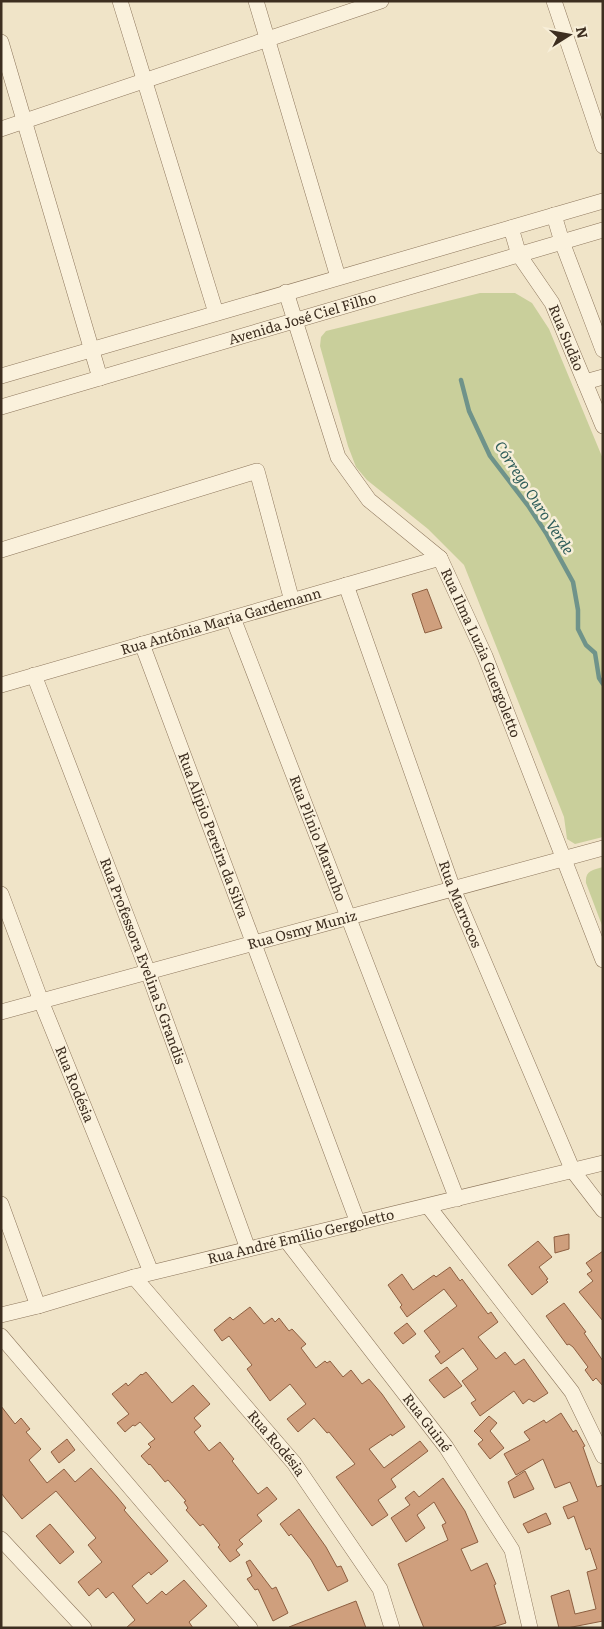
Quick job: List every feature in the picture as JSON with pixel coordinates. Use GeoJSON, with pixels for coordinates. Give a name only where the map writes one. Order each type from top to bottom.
{"type":"FeatureCollection","features":[{"type":"Feature","properties":{"kind":"street"},"geometry":{"type":"LineString","coordinates":[[120,1],[216,313]]}},
{"type":"Feature","properties":{"kind":"street"},"geometry":{"type":"LineString","coordinates":[[256,1],[338,277]]}},
{"type":"Feature","properties":{"kind":"street"},"geometry":{"type":"LineString","coordinates":[[1,129],[381,1]]}},
{"type":"Feature","properties":{"kind":"street"},"geometry":{"type":"LineString","coordinates":[[554,1],[603,146]]}},
{"type":"Feature","properties":{"kind":"street"},"geometry":{"type":"LineString","coordinates":[[1,42],[100,378]]}},
{"type":"Feature","properties":{"kind":"street"},"geometry":{"type":"LineString","coordinates":[[1,376],[603,201]]}},
{"type":"Feature","properties":{"kind":"street"},"geometry":{"type":"LineString","coordinates":[[554,215],[562,242],[603,350]]}},
{"type":"Feature","properties":{"kind":"street","name":"Rua Sudão"},"geometry":{"type":"LineString","coordinates":[[511,228],[519,255],[552,303],[603,426]]}},
{"type":"Feature","properties":{"kind":"street","name":"Avenida José Ciel Filho"},"geometry":{"type":"LineString","coordinates":[[1,407],[603,230]]}},
{"type":"Feature","properties":{"kind":"street","name":"Rua Ilma Luzia Guergoletto"},"geometry":{"type":"LineString","coordinates":[[286,292],[338,457],[369,500],[440,558],[485,656],[603,960]]}},
{"type":"Feature","properties":{"kind":"street"},"geometry":{"type":"LineString","coordinates":[[585,382],[603,377]]}},
{"type":"Feature","properties":{"kind":"street"},"geometry":{"type":"LineString","coordinates":[[1,550],[257,471],[292,601]]}},
{"type":"Feature","properties":{"kind":"street","name":"Rua Antônia Maria Gardemann"},"geometry":{"type":"LineString","coordinates":[[1,685],[440,558]]}},
{"type":"Feature","properties":{"kind":"street","name":"Rua Marrocos"},"geometry":{"type":"LineString","coordinates":[[346,585],[453,889],[573,1171],[603,1210]]}},
{"type":"Feature","properties":{"kind":"street","name":"Rua Plínio Maranho"},"geometry":{"type":"LineString","coordinates":[[234,618],[457,1199]]}},
{"type":"Feature","properties":{"kind":"street","name":"Rua Alípio Pereira da Silva"},"geometry":{"type":"LineString","coordinates":[[142,644],[358,1223]]}},
{"type":"Feature","properties":{"kind":"street","name":"Rua Professora Evelina S Grandis"},"geometry":{"type":"LineString","coordinates":[[34,675],[148,972],[248,1249]]}},
{"type":"Feature","properties":{"kind":"street","name":"Rua Osmy Muniz"},"geometry":{"type":"LineString","coordinates":[[1,1012],[603,848]]}},
{"type":"Feature","properties":{"kind":"street","name":"Rua Rodésia"},"geometry":{"type":"LineString","coordinates":[[1,894],[41,1001],[151,1272]]}},
{"type":"Feature","properties":{"kind":"street","name":"Rua André Emílio Gergoletto"},"geometry":{"type":"LineString","coordinates":[[1,1315],[38,1306],[151,1272],[603,1163]]}},
{"type":"Feature","properties":{"kind":"street"},"geometry":{"type":"LineString","coordinates":[[1,1204],[38,1306]]}},
{"type":"Feature","properties":{"kind":"street"},"geometry":{"type":"LineString","coordinates":[[428,1206],[572,1392],[603,1456]]}},
{"type":"Feature","properties":{"kind":"street","name":"Rua Guiné"},"geometry":{"type":"LineString","coordinates":[[286,1240],[446,1447],[512,1550],[530,1628]]}},
{"type":"Feature","properties":{"kind":"street","name":"Rua Rodésia"},"geometry":{"type":"LineString","coordinates":[[134,1277],[294,1463],[380,1589],[392,1628]]}},
{"type":"Feature","properties":{"kind":"street"},"geometry":{"type":"LineString","coordinates":[[1,1336],[250,1628]]}},
{"type":"Feature","properties":{"kind":"street"},"geometry":{"type":"LineString","coordinates":[[1,1539],[84,1628]]}},
{"type":"Feature","properties":{"kind":"green space"},"geometry":{"type":"Polygon","coordinates":[[[480,293],[515,293],[532,303],[549,329],[603,459],[603,837],[575,844],[567,839],[564,817],[464,565],[428,529],[367,480],[356,467],[348,446],[320,346],[321,337],[326,331],[480,293]]]}},
{"type":"Feature","properties":{"kind":"green space"},"geometry":{"type":"Polygon","coordinates":[[[603,867],[603,928],[586,879],[588,873],[603,867]]]}},
{"type":"Feature","properties":{"kind":"building"},"geometry":{"type":"Polygon","coordinates":[[[427,589],[442,628],[425,633],[412,594],[427,589]]]}},
{"type":"Feature","properties":{"kind":"building"},"geometry":{"type":"Polygon","coordinates":[[[569,1234],[569,1249],[555,1253],[554,1237],[569,1234]]]}},
{"type":"Feature","properties":{"kind":"building"},"geometry":{"type":"Polygon","coordinates":[[[538,1241],[552,1257],[539,1267],[548,1279],[546,1280],[548,1282],[532,1295],[508,1265],[538,1241]]]}},
{"type":"Feature","properties":{"kind":"building"},"geometry":{"type":"Polygon","coordinates":[[[603,1251],[603,1321],[579,1292],[593,1281],[587,1274],[592,1271],[586,1263],[603,1251]]]}},
{"type":"Feature","properties":{"kind":"building"},"geometry":{"type":"Polygon","coordinates":[[[450,1267],[460,1281],[462,1279],[488,1314],[491,1312],[498,1322],[478,1337],[496,1359],[505,1352],[515,1365],[524,1359],[548,1393],[534,1402],[529,1399],[523,1404],[514,1391],[480,1416],[471,1403],[476,1400],[462,1381],[478,1369],[463,1348],[441,1364],[435,1356],[440,1352],[424,1331],[457,1306],[444,1289],[407,1317],[400,1307],[402,1305],[388,1285],[402,1274],[413,1290],[434,1275],[436,1277],[450,1267]]]}},
{"type":"Feature","properties":{"kind":"building"},"geometry":{"type":"Polygon","coordinates":[[[564,1303],[586,1332],[584,1333],[603,1361],[603,1386],[596,1378],[593,1381],[585,1370],[588,1367],[573,1347],[569,1344],[567,1345],[546,1316],[564,1303]]]}},
{"type":"Feature","properties":{"kind":"building"},"geometry":{"type":"Polygon","coordinates":[[[250,1307],[264,1324],[272,1318],[275,1322],[279,1318],[289,1331],[292,1329],[306,1344],[301,1348],[316,1368],[325,1361],[327,1363],[330,1361],[343,1377],[351,1370],[362,1384],[369,1379],[382,1394],[405,1427],[369,1449],[384,1468],[420,1441],[428,1451],[391,1479],[396,1487],[378,1500],[388,1515],[372,1526],[336,1477],[355,1464],[329,1432],[327,1433],[314,1418],[298,1432],[287,1419],[306,1404],[290,1384],[270,1401],[247,1369],[252,1365],[229,1336],[222,1341],[214,1330],[230,1317],[233,1320],[250,1307]]]}},
{"type":"Feature","properties":{"kind":"building"},"geometry":{"type":"Polygon","coordinates":[[[407,1323],[416,1334],[403,1344],[394,1333],[407,1323]]]}},
{"type":"Feature","properties":{"kind":"building"},"geometry":{"type":"Polygon","coordinates":[[[447,1367],[462,1386],[444,1398],[429,1380],[447,1367]]]}},
{"type":"Feature","properties":{"kind":"building"},"geometry":{"type":"Polygon","coordinates":[[[146,1372],[172,1403],[193,1385],[210,1404],[194,1418],[201,1426],[194,1432],[209,1451],[220,1442],[234,1459],[232,1461],[258,1494],[267,1487],[277,1499],[257,1515],[262,1521],[239,1540],[243,1544],[236,1550],[240,1555],[230,1562],[218,1547],[220,1545],[203,1524],[200,1526],[186,1510],[188,1508],[184,1502],[186,1501],[168,1480],[165,1482],[141,1456],[151,1447],[148,1444],[155,1439],[140,1422],[125,1432],[117,1423],[129,1414],[112,1394],[126,1383],[128,1386],[146,1372]]]}},
{"type":"Feature","properties":{"kind":"building"},"geometry":{"type":"Polygon","coordinates":[[[1,1406],[15,1424],[21,1418],[30,1429],[26,1432],[41,1449],[29,1460],[47,1483],[64,1469],[75,1482],[91,1468],[117,1497],[126,1508],[124,1510],[168,1561],[151,1575],[149,1572],[132,1586],[147,1604],[162,1591],[166,1595],[184,1580],[207,1606],[189,1622],[193,1628],[126,1628],[135,1620],[113,1592],[106,1598],[98,1588],[89,1596],[78,1582],[102,1562],[88,1545],[96,1538],[56,1491],[22,1519],[1,1493],[1,1406]]]}},
{"type":"Feature","properties":{"kind":"building"},"geometry":{"type":"Polygon","coordinates":[[[561,1413],[573,1432],[576,1430],[585,1446],[583,1447],[597,1487],[603,1485],[603,1621],[567,1628],[559,1628],[551,1596],[569,1590],[575,1614],[596,1609],[587,1572],[597,1569],[590,1548],[586,1550],[574,1516],[568,1519],[563,1507],[578,1501],[570,1482],[555,1488],[543,1459],[516,1475],[504,1454],[530,1440],[524,1432],[544,1420],[546,1423],[561,1413]]]}},
{"type":"Feature","properties":{"kind":"building"},"geometry":{"type":"Polygon","coordinates":[[[489,1416],[497,1423],[490,1431],[504,1448],[490,1459],[478,1444],[483,1440],[474,1431],[489,1416]]]}},
{"type":"Feature","properties":{"kind":"building"},"geometry":{"type":"Polygon","coordinates":[[[67,1439],[75,1450],[59,1463],[51,1452],[67,1439]]]}},
{"type":"Feature","properties":{"kind":"building"},"geometry":{"type":"Polygon","coordinates":[[[525,1471],[534,1489],[514,1498],[508,1482],[525,1471]]]}},
{"type":"Feature","properties":{"kind":"building"},"geometry":{"type":"Polygon","coordinates":[[[443,1478],[465,1511],[478,1542],[461,1549],[471,1571],[487,1563],[496,1584],[494,1585],[506,1623],[490,1628],[424,1628],[398,1564],[448,1540],[442,1525],[446,1523],[434,1502],[417,1515],[425,1528],[406,1542],[391,1518],[410,1505],[405,1498],[414,1491],[419,1497],[443,1478]]]}},
{"type":"Feature","properties":{"kind":"building"},"geometry":{"type":"Polygon","coordinates":[[[299,1509],[326,1547],[337,1567],[341,1566],[348,1581],[328,1591],[311,1560],[291,1534],[289,1536],[280,1524],[299,1509]]]}},
{"type":"Feature","properties":{"kind":"building"},"geometry":{"type":"Polygon","coordinates":[[[546,1513],[551,1524],[528,1533],[523,1524],[546,1513]]]}},
{"type":"Feature","properties":{"kind":"building"},"geometry":{"type":"Polygon","coordinates":[[[50,1524],[74,1552],[60,1564],[36,1536],[50,1524]]]}},
{"type":"Feature","properties":{"kind":"building"},"geometry":{"type":"Polygon","coordinates":[[[250,1560],[272,1589],[276,1587],[288,1613],[273,1621],[258,1589],[255,1590],[247,1579],[252,1576],[246,1562],[250,1560]]]}},
{"type":"Feature","properties":{"kind":"building"},"geometry":{"type":"Polygon","coordinates":[[[356,1601],[366,1628],[289,1628],[289,1627],[356,1601]]]}},
{"type":"Feature","properties":{"kind":"waterway","name":"Córrego Ouro Verde"},"geometry":{"type":"LineString","coordinates":[[461,380],[469,411],[490,456],[529,507],[546,533],[573,582],[578,610],[578,629],[586,645],[595,653],[599,678],[603,684]]}}]}
